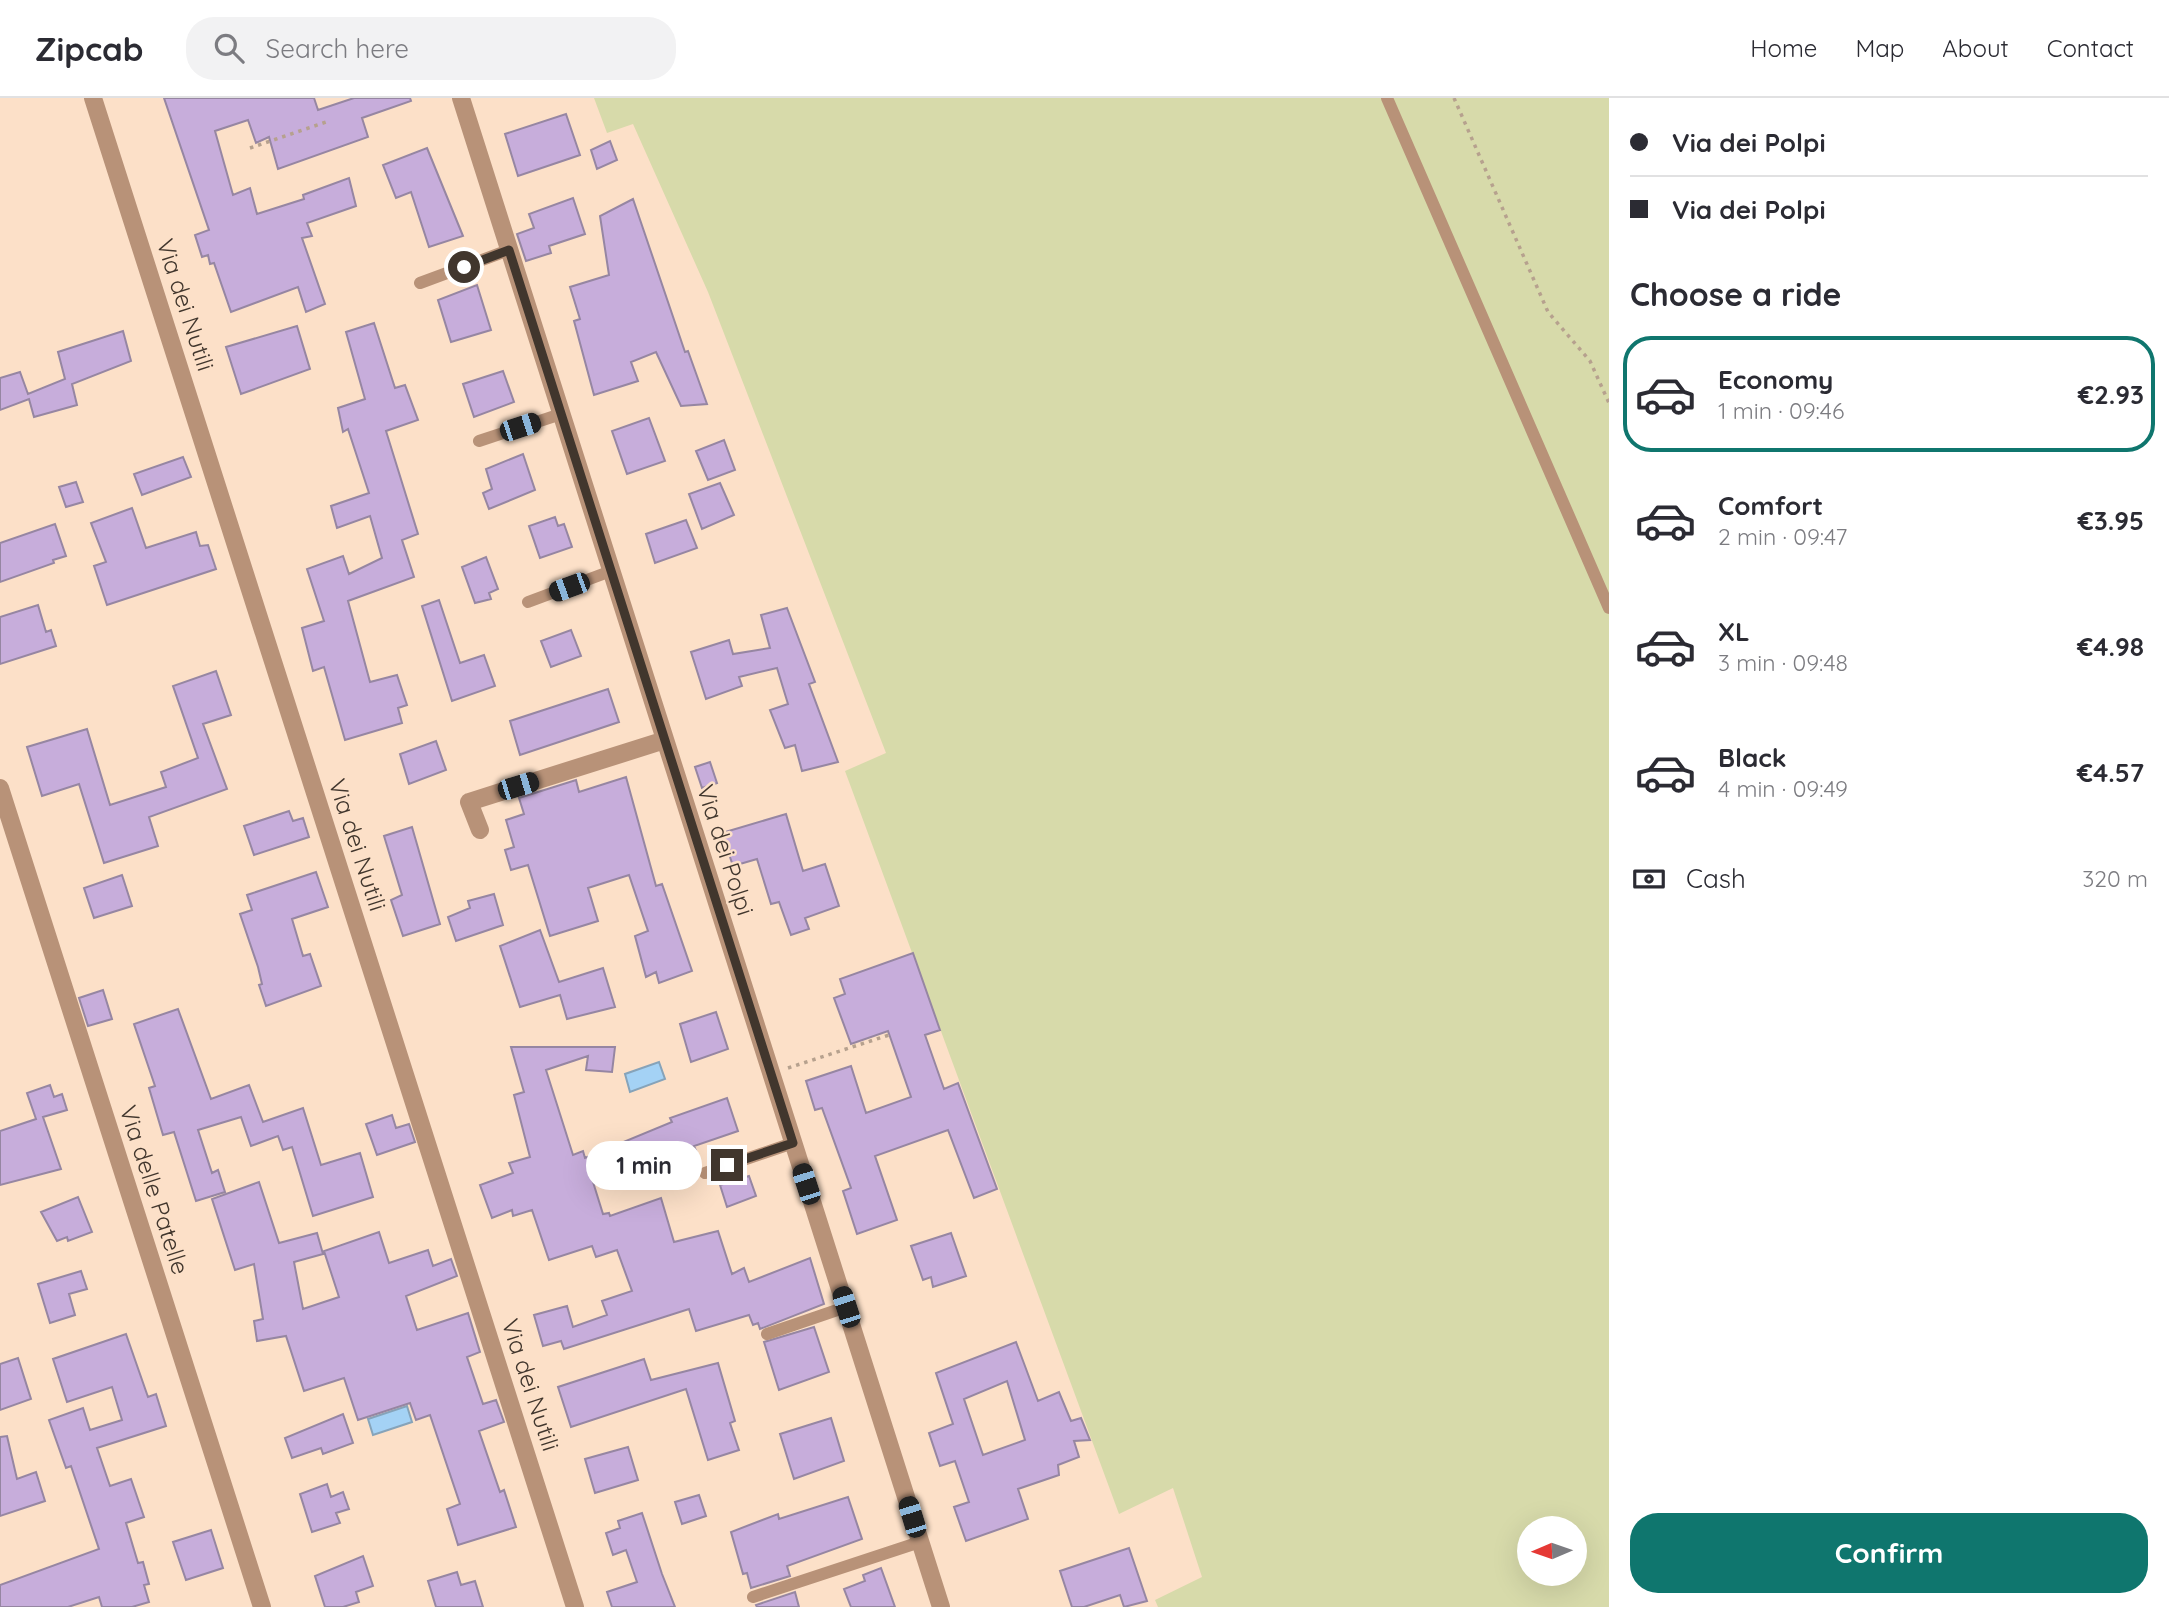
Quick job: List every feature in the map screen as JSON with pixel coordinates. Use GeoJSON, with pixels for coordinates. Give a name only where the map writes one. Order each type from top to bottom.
{"type":"FeatureCollection","features":[{"type":"Feature","properties":{"kind":"street","name":"Via dei Nutili"},"geometry":{"type":"LineString","coordinates":[[93,98],[575,1607]]}},
{"type":"Feature","properties":{"kind":"street","name":"Via dei Polpi"},"geometry":{"type":"LineString","coordinates":[[461,98],[941,1607]]}},
{"type":"Feature","properties":{"kind":"street"},"geometry":{"type":"LineString","coordinates":[[480,830],[469,802],[665,740]]}},
{"type":"Feature","properties":{"kind":"street","name":"Via delle Patelle"},"geometry":{"type":"LineString","coordinates":[[0,788],[262,1607]]}},
{"type":"Feature","properties":{"kind":"lane"},"geometry":{"type":"LineString","coordinates":[[1387,98],[1609,608]]}},
{"type":"Feature","properties":{"kind":"lane"},"geometry":{"type":"LineString","coordinates":[[420,283],[509,250]]}},
{"type":"Feature","properties":{"kind":"lane"},"geometry":{"type":"LineString","coordinates":[[480,440],[561,414]]}},
{"type":"Feature","properties":{"kind":"lane"},"geometry":{"type":"LineString","coordinates":[[528,602],[611,571]]}},
{"type":"Feature","properties":{"kind":"lane"},"geometry":{"type":"LineString","coordinates":[[705,1173],[793,1143]]}},
{"type":"Feature","properties":{"kind":"lane"},"geometry":{"type":"LineString","coordinates":[[767,1334],[846,1307]]}},
{"type":"Feature","properties":{"kind":"lane"},"geometry":{"type":"LineString","coordinates":[[753,1597],[920,1542]]}},
{"type":"Feature","properties":{"kind":"path"},"geometry":{"type":"LineString","coordinates":[[1454,98],[1548,312],[1590,361],[1609,403]]}},
{"type":"Feature","properties":{"kind":"path"},"geometry":{"type":"LineString","coordinates":[[250,148],[326,122]]}},
{"type":"Feature","properties":{"kind":"path"},"geometry":{"type":"LineString","coordinates":[[771,1074],[892,1034]]}},
{"type":"Feature","properties":{"kind":"green space"},"geometry":{"type":"Polygon","coordinates":[[[594,98],[1609,98],[1609,1607],[1158,1607],[1155,1600],[1202,1577],[1173,1488],[1119,1514],[845,771],[886,753],[708,292],[633,124],[607,133],[594,98]]]}},
{"type":"Feature","properties":{"kind":"water"},"geometry":{"type":"Polygon","coordinates":[[[659,1062],[665,1079],[630,1092],[625,1074],[659,1062]]]}},
{"type":"Feature","properties":{"kind":"water"},"geometry":{"type":"Polygon","coordinates":[[[407,1406],[412,1422],[373,1435],[368,1419],[407,1406]]]}},
{"type":"Feature","properties":{"kind":"building"},"geometry":{"type":"Polygon","coordinates":[[[164,98],[314,98],[318,110],[354,98],[410,98],[411,101],[362,118],[368,137],[278,169],[269,137],[256,143],[248,120],[215,131],[233,195],[250,188],[257,214],[304,199],[303,195],[349,178],[356,206],[307,223],[312,236],[302,238],[325,304],[306,312],[298,287],[231,312],[214,263],[210,264],[208,255],[202,257],[195,235],[209,230],[164,98]]]}},
{"type":"Feature","properties":{"kind":"building"},"geometry":{"type":"Polygon","coordinates":[[[566,114],[580,155],[518,176],[505,134],[566,114]]]}},
{"type":"Feature","properties":{"kind":"building"},"geometry":{"type":"Polygon","coordinates":[[[610,141],[617,160],[597,169],[591,150],[610,141]]]}},
{"type":"Feature","properties":{"kind":"building"},"geometry":{"type":"Polygon","coordinates":[[[427,148],[463,236],[429,247],[411,192],[396,198],[383,165],[427,148]]]}},
{"type":"Feature","properties":{"kind":"building"},"geometry":{"type":"Polygon","coordinates":[[[573,198],[585,234],[549,246],[551,253],[526,261],[517,234],[534,228],[529,214],[573,198]]]}},
{"type":"Feature","properties":{"kind":"building"},"geometry":{"type":"Polygon","coordinates":[[[633,199],[685,352],[688,351],[707,404],[681,406],[656,352],[631,362],[638,381],[594,395],[574,321],[580,319],[570,287],[609,275],[600,216],[633,199]]]}},
{"type":"Feature","properties":{"kind":"building"},"geometry":{"type":"Polygon","coordinates":[[[477,285],[491,330],[451,342],[438,300],[477,285]]]}},
{"type":"Feature","properties":{"kind":"building"},"geometry":{"type":"Polygon","coordinates":[[[374,323],[395,388],[405,385],[418,420],[386,431],[418,534],[402,540],[414,577],[348,601],[370,682],[397,675],[407,705],[398,708],[402,723],[345,740],[324,667],[313,671],[302,628],[324,621],[307,569],[343,556],[349,574],[382,558],[370,516],[337,528],[331,506],[369,493],[348,429],[343,432],[338,408],[365,399],[346,332],[374,323]]]}},
{"type":"Feature","properties":{"kind":"building"},"geometry":{"type":"Polygon","coordinates":[[[297,326],[310,369],[241,394],[226,347],[297,326]]]}},
{"type":"Feature","properties":{"kind":"building"},"geometry":{"type":"Polygon","coordinates":[[[123,331],[131,361],[72,384],[77,405],[34,417],[29,399],[0,410],[0,378],[20,372],[28,394],[65,379],[58,352],[123,331]]]}},
{"type":"Feature","properties":{"kind":"building"},"geometry":{"type":"Polygon","coordinates":[[[503,371],[514,402],[474,417],[463,384],[503,371]]]}},
{"type":"Feature","properties":{"kind":"building"},"geometry":{"type":"Polygon","coordinates":[[[649,418],[665,461],[627,474],[612,431],[649,418]]]}},
{"type":"Feature","properties":{"kind":"building"},"geometry":{"type":"Polygon","coordinates":[[[724,440],[735,470],[708,480],[696,451],[724,440]]]}},
{"type":"Feature","properties":{"kind":"building"},"geometry":{"type":"Polygon","coordinates":[[[523,454],[535,490],[489,509],[483,493],[492,489],[486,469],[523,454]]]}},
{"type":"Feature","properties":{"kind":"building"},"geometry":{"type":"Polygon","coordinates":[[[183,457],[191,477],[142,495],[134,474],[183,457]]]}},
{"type":"Feature","properties":{"kind":"building"},"geometry":{"type":"Polygon","coordinates":[[[76,482],[83,502],[66,507],[59,487],[76,482]]]}},
{"type":"Feature","properties":{"kind":"building"},"geometry":{"type":"Polygon","coordinates":[[[720,483],[734,515],[702,529],[689,494],[720,483]]]}},
{"type":"Feature","properties":{"kind":"building"},"geometry":{"type":"Polygon","coordinates":[[[132,508],[146,548],[196,532],[200,546],[208,545],[216,569],[107,605],[94,566],[106,562],[91,523],[132,508]]]}},
{"type":"Feature","properties":{"kind":"building"},"geometry":{"type":"Polygon","coordinates":[[[555,517],[558,526],[564,524],[572,547],[540,558],[529,526],[555,517]]]}},
{"type":"Feature","properties":{"kind":"building"},"geometry":{"type":"Polygon","coordinates":[[[686,520],[697,548],[655,563],[646,534],[686,520]]]}},
{"type":"Feature","properties":{"kind":"building"},"geometry":{"type":"Polygon","coordinates":[[[55,524],[66,556],[53,560],[54,563],[0,582],[0,543],[55,524]]]}},
{"type":"Feature","properties":{"kind":"building"},"geometry":{"type":"Polygon","coordinates":[[[486,557],[498,589],[489,593],[491,599],[475,603],[462,567],[486,557]]]}},
{"type":"Feature","properties":{"kind":"building"},"geometry":{"type":"Polygon","coordinates":[[[439,600],[460,663],[484,655],[495,686],[452,701],[422,606],[439,600]]]}},
{"type":"Feature","properties":{"kind":"building"},"geometry":{"type":"Polygon","coordinates":[[[38,605],[46,632],[51,630],[56,646],[0,664],[0,617],[38,605]]]}},
{"type":"Feature","properties":{"kind":"building"},"geometry":{"type":"Polygon","coordinates":[[[787,608],[815,682],[809,684],[838,762],[802,771],[795,745],[785,748],[770,710],[788,704],[777,668],[739,677],[742,686],[706,699],[691,652],[729,640],[733,654],[770,648],[761,615],[787,608]]]}},
{"type":"Feature","properties":{"kind":"building"},"geometry":{"type":"Polygon","coordinates":[[[571,630],[581,656],[551,667],[541,641],[571,630]]]}},
{"type":"Feature","properties":{"kind":"building"},"geometry":{"type":"Polygon","coordinates":[[[216,671],[231,715],[203,724],[227,789],[149,817],[158,846],[104,863],[79,784],[42,796],[27,747],[87,729],[110,805],[166,787],[161,772],[198,758],[173,686],[216,671]]]}},
{"type":"Feature","properties":{"kind":"building"},"geometry":{"type":"Polygon","coordinates":[[[608,689],[619,722],[520,755],[510,721],[608,689]]]}},
{"type":"Feature","properties":{"kind":"building"},"geometry":{"type":"Polygon","coordinates":[[[436,741],[446,770],[409,784],[400,754],[436,741]]]}},
{"type":"Feature","properties":{"kind":"building"},"geometry":{"type":"Polygon","coordinates":[[[710,762],[717,783],[702,788],[695,767],[710,762]]]}},
{"type":"Feature","properties":{"kind":"building"},"geometry":{"type":"Polygon","coordinates":[[[626,777],[656,886],[662,884],[692,971],[659,983],[656,972],[646,977],[635,936],[648,931],[629,875],[588,888],[598,921],[550,936],[528,865],[511,870],[505,850],[514,847],[506,820],[524,814],[519,798],[576,780],[579,792],[626,777]]]}},
{"type":"Feature","properties":{"kind":"building"},"geometry":{"type":"Polygon","coordinates":[[[289,811],[293,821],[303,818],[309,837],[254,855],[244,826],[289,811]]]}},
{"type":"Feature","properties":{"kind":"building"},"geometry":{"type":"Polygon","coordinates":[[[786,814],[803,871],[825,864],[839,906],[805,918],[809,929],[791,935],[779,902],[771,904],[757,859],[733,866],[722,833],[786,814]]]}},
{"type":"Feature","properties":{"kind":"building"},"geometry":{"type":"Polygon","coordinates":[[[412,827],[440,924],[403,936],[391,900],[402,895],[384,836],[412,827]]]}},
{"type":"Feature","properties":{"kind":"building"},"geometry":{"type":"Polygon","coordinates":[[[316,872],[328,907],[292,919],[303,956],[310,954],[321,986],[266,1006],[259,985],[262,984],[258,967],[240,914],[252,910],[247,895],[316,872]]]}},
{"type":"Feature","properties":{"kind":"building"},"geometry":{"type":"Polygon","coordinates":[[[122,875],[132,906],[94,918],[84,888],[122,875]]]}},
{"type":"Feature","properties":{"kind":"building"},"geometry":{"type":"Polygon","coordinates":[[[494,894],[503,925],[456,941],[448,917],[470,908],[468,901],[494,894]]]}},
{"type":"Feature","properties":{"kind":"building"},"geometry":{"type":"Polygon","coordinates":[[[540,930],[559,982],[603,968],[615,1007],[567,1019],[560,995],[520,1007],[500,946],[540,930]]]}},
{"type":"Feature","properties":{"kind":"building"},"geometry":{"type":"Polygon","coordinates":[[[913,953],[940,1030],[925,1035],[944,1089],[958,1083],[997,1189],[974,1198],[948,1130],[875,1156],[897,1220],[857,1234],[843,1191],[851,1188],[822,1108],[815,1110],[806,1081],[851,1066],[866,1113],[911,1097],[888,1031],[851,1044],[834,998],[845,994],[840,979],[913,953]]]}},
{"type":"Feature","properties":{"kind":"building"},"geometry":{"type":"Polygon","coordinates":[[[103,990],[112,1019],[88,1026],[79,998],[103,990]]]}},
{"type":"Feature","properties":{"kind":"building"},"geometry":{"type":"Polygon","coordinates":[[[178,1009],[211,1099],[249,1085],[263,1122],[303,1108],[321,1165],[360,1153],[373,1197],[313,1216],[292,1147],[283,1150],[278,1136],[251,1146],[241,1117],[198,1130],[212,1173],[218,1170],[225,1192],[196,1201],[174,1132],[163,1135],[149,1088],[155,1086],[134,1024],[178,1009]]]}},
{"type":"Feature","properties":{"kind":"building"},"geometry":{"type":"Polygon","coordinates":[[[716,1012],[728,1049],[691,1062],[680,1024],[716,1012]]]}},
{"type":"Feature","properties":{"kind":"building"},"geometry":{"type":"Polygon","coordinates":[[[511,1047],[615,1047],[612,1072],[586,1070],[588,1056],[546,1070],[573,1155],[583,1151],[585,1158],[672,1122],[670,1118],[727,1098],[738,1131],[694,1146],[697,1153],[593,1182],[603,1214],[609,1213],[610,1216],[661,1198],[674,1242],[718,1231],[732,1274],[744,1268],[749,1282],[810,1258],[824,1304],[760,1329],[758,1323],[753,1325],[749,1315],[696,1331],[689,1309],[564,1349],[561,1341],[543,1346],[534,1315],[567,1306],[573,1327],[607,1315],[602,1301],[632,1291],[617,1250],[596,1257],[592,1246],[549,1260],[532,1210],[513,1216],[512,1210],[492,1218],[480,1185],[513,1173],[509,1163],[530,1157],[514,1095],[524,1092],[511,1047]]]}},
{"type":"Feature","properties":{"kind":"building"},"geometry":{"type":"Polygon","coordinates":[[[50,1085],[54,1097],[62,1094],[67,1110],[43,1117],[61,1169],[0,1185],[0,1131],[36,1119],[27,1093],[50,1085]]]}},
{"type":"Feature","properties":{"kind":"building"},"geometry":{"type":"Polygon","coordinates":[[[392,1115],[396,1128],[409,1124],[415,1142],[377,1155],[366,1124],[392,1115]]]}},
{"type":"Feature","properties":{"kind":"building"},"geometry":{"type":"Polygon","coordinates":[[[749,1176],[756,1196],[727,1207],[720,1185],[749,1176]]]}},
{"type":"Feature","properties":{"kind":"building"},"geometry":{"type":"Polygon","coordinates":[[[259,1182],[279,1243],[317,1233],[323,1254],[294,1262],[303,1309],[339,1297],[324,1251],[379,1232],[389,1263],[428,1250],[433,1266],[451,1259],[457,1276],[406,1296],[417,1330],[468,1313],[480,1352],[467,1357],[483,1404],[496,1400],[504,1422],[479,1431],[500,1492],[504,1490],[516,1527],[458,1545],[447,1509],[460,1504],[430,1415],[416,1420],[410,1403],[358,1420],[344,1378],[304,1391],[286,1336],[257,1341],[254,1321],[263,1319],[254,1264],[235,1270],[212,1199],[259,1182]]]}},
{"type":"Feature","properties":{"kind":"building"},"geometry":{"type":"Polygon","coordinates":[[[78,1197],[92,1232],[68,1241],[67,1237],[57,1241],[41,1212],[78,1197]]]}},
{"type":"Feature","properties":{"kind":"building"},"geometry":{"type":"Polygon","coordinates":[[[951,1233],[966,1276],[933,1287],[931,1277],[923,1280],[911,1246],[951,1233]]]}},
{"type":"Feature","properties":{"kind":"building"},"geometry":{"type":"Polygon","coordinates":[[[81,1271],[87,1289],[69,1294],[75,1315],[50,1323],[38,1284],[81,1271]]]}},
{"type":"Feature","properties":{"kind":"building"},"geometry":{"type":"Polygon","coordinates":[[[814,1327],[829,1372],[779,1390],[764,1342],[814,1327]]]}},
{"type":"Feature","properties":{"kind":"building"},"geometry":{"type":"Polygon","coordinates":[[[126,1334],[148,1397],[156,1394],[166,1426],[97,1448],[110,1486],[131,1479],[144,1517],[126,1523],[138,1563],[143,1562],[149,1584],[144,1585],[149,1602],[132,1607],[102,1607],[99,1597],[68,1607],[0,1607],[0,1585],[99,1549],[71,1466],[66,1468],[49,1420],[83,1408],[90,1430],[122,1420],[112,1387],[67,1402],[53,1359],[126,1334]]]}},
{"type":"Feature","properties":{"kind":"building"},"geometry":{"type":"Polygon","coordinates":[[[1016,1342],[1038,1401],[1059,1392],[1071,1421],[1081,1418],[1090,1440],[1074,1441],[1079,1457],[1058,1465],[1059,1475],[1018,1489],[1028,1519],[966,1541],[954,1507],[969,1502],[955,1461],[940,1466],[929,1433],[953,1424],[936,1373],[1016,1342]],[[1007,1381],[964,1399],[983,1455],[1025,1440],[1007,1381]]]}},
{"type":"Feature","properties":{"kind":"building"},"geometry":{"type":"Polygon","coordinates":[[[18,1358],[31,1399],[0,1410],[0,1364],[18,1358]]]}},
{"type":"Feature","properties":{"kind":"building"},"geometry":{"type":"Polygon","coordinates":[[[644,1359],[651,1380],[718,1363],[735,1421],[730,1423],[739,1450],[708,1460],[686,1389],[571,1427],[558,1387],[644,1359]]]}},
{"type":"Feature","properties":{"kind":"building"},"geometry":{"type":"Polygon","coordinates":[[[343,1414],[353,1443],[323,1454],[321,1448],[292,1458],[285,1438],[343,1414]]]}},
{"type":"Feature","properties":{"kind":"building"},"geometry":{"type":"Polygon","coordinates":[[[831,1418],[844,1461],[794,1479],[780,1434],[831,1418]]]}},
{"type":"Feature","properties":{"kind":"building"},"geometry":{"type":"Polygon","coordinates":[[[7,1436],[17,1479],[36,1472],[45,1501],[0,1516],[0,1437],[7,1436]]]}},
{"type":"Feature","properties":{"kind":"building"},"geometry":{"type":"Polygon","coordinates":[[[628,1447],[638,1480],[595,1493],[585,1459],[628,1447]]]}},
{"type":"Feature","properties":{"kind":"building"},"geometry":{"type":"Polygon","coordinates":[[[327,1484],[331,1497],[343,1492],[349,1509],[336,1513],[340,1523],[312,1532],[300,1494],[327,1484]]]}},
{"type":"Feature","properties":{"kind":"building"},"geometry":{"type":"Polygon","coordinates":[[[699,1495],[706,1516],[682,1524],[675,1502],[699,1495]]]}},
{"type":"Feature","properties":{"kind":"building"},"geometry":{"type":"Polygon","coordinates":[[[848,1497],[862,1539],[787,1566],[790,1576],[751,1588],[747,1573],[743,1574],[731,1532],[778,1514],[779,1519],[848,1497]]]}},
{"type":"Feature","properties":{"kind":"building"},"geometry":{"type":"Polygon","coordinates":[[[642,1513],[675,1607],[612,1607],[607,1592],[637,1582],[626,1550],[613,1555],[606,1533],[620,1528],[618,1521],[642,1513]]]}},
{"type":"Feature","properties":{"kind":"building"},"geometry":{"type":"Polygon","coordinates":[[[211,1530],[223,1568],[186,1580],[173,1542],[211,1530]]]}},
{"type":"Feature","properties":{"kind":"building"},"geometry":{"type":"Polygon","coordinates":[[[1129,1548],[1147,1601],[1124,1607],[1120,1595],[1084,1607],[1072,1607],[1060,1571],[1129,1548]]]}},
{"type":"Feature","properties":{"kind":"building"},"geometry":{"type":"Polygon","coordinates":[[[363,1556],[373,1586],[356,1592],[359,1602],[343,1607],[325,1607],[315,1576],[363,1556]]]}},
{"type":"Feature","properties":{"kind":"building"},"geometry":{"type":"Polygon","coordinates":[[[881,1568],[895,1607],[851,1607],[844,1589],[865,1581],[863,1575],[881,1568]]]}},
{"type":"Feature","properties":{"kind":"building"},"geometry":{"type":"Polygon","coordinates":[[[457,1572],[461,1585],[475,1581],[483,1607],[436,1607],[428,1581],[457,1572]]]}},
{"type":"Feature","properties":{"kind":"building"},"geometry":{"type":"Polygon","coordinates":[[[795,1592],[799,1607],[756,1605],[795,1592]]]}},
{"type":"Feature","properties":{"kind":"route"},"geometry":{"type":"LineString","coordinates":[[464,267],[509,250],[793,1143],[727,1165]]}}]}
